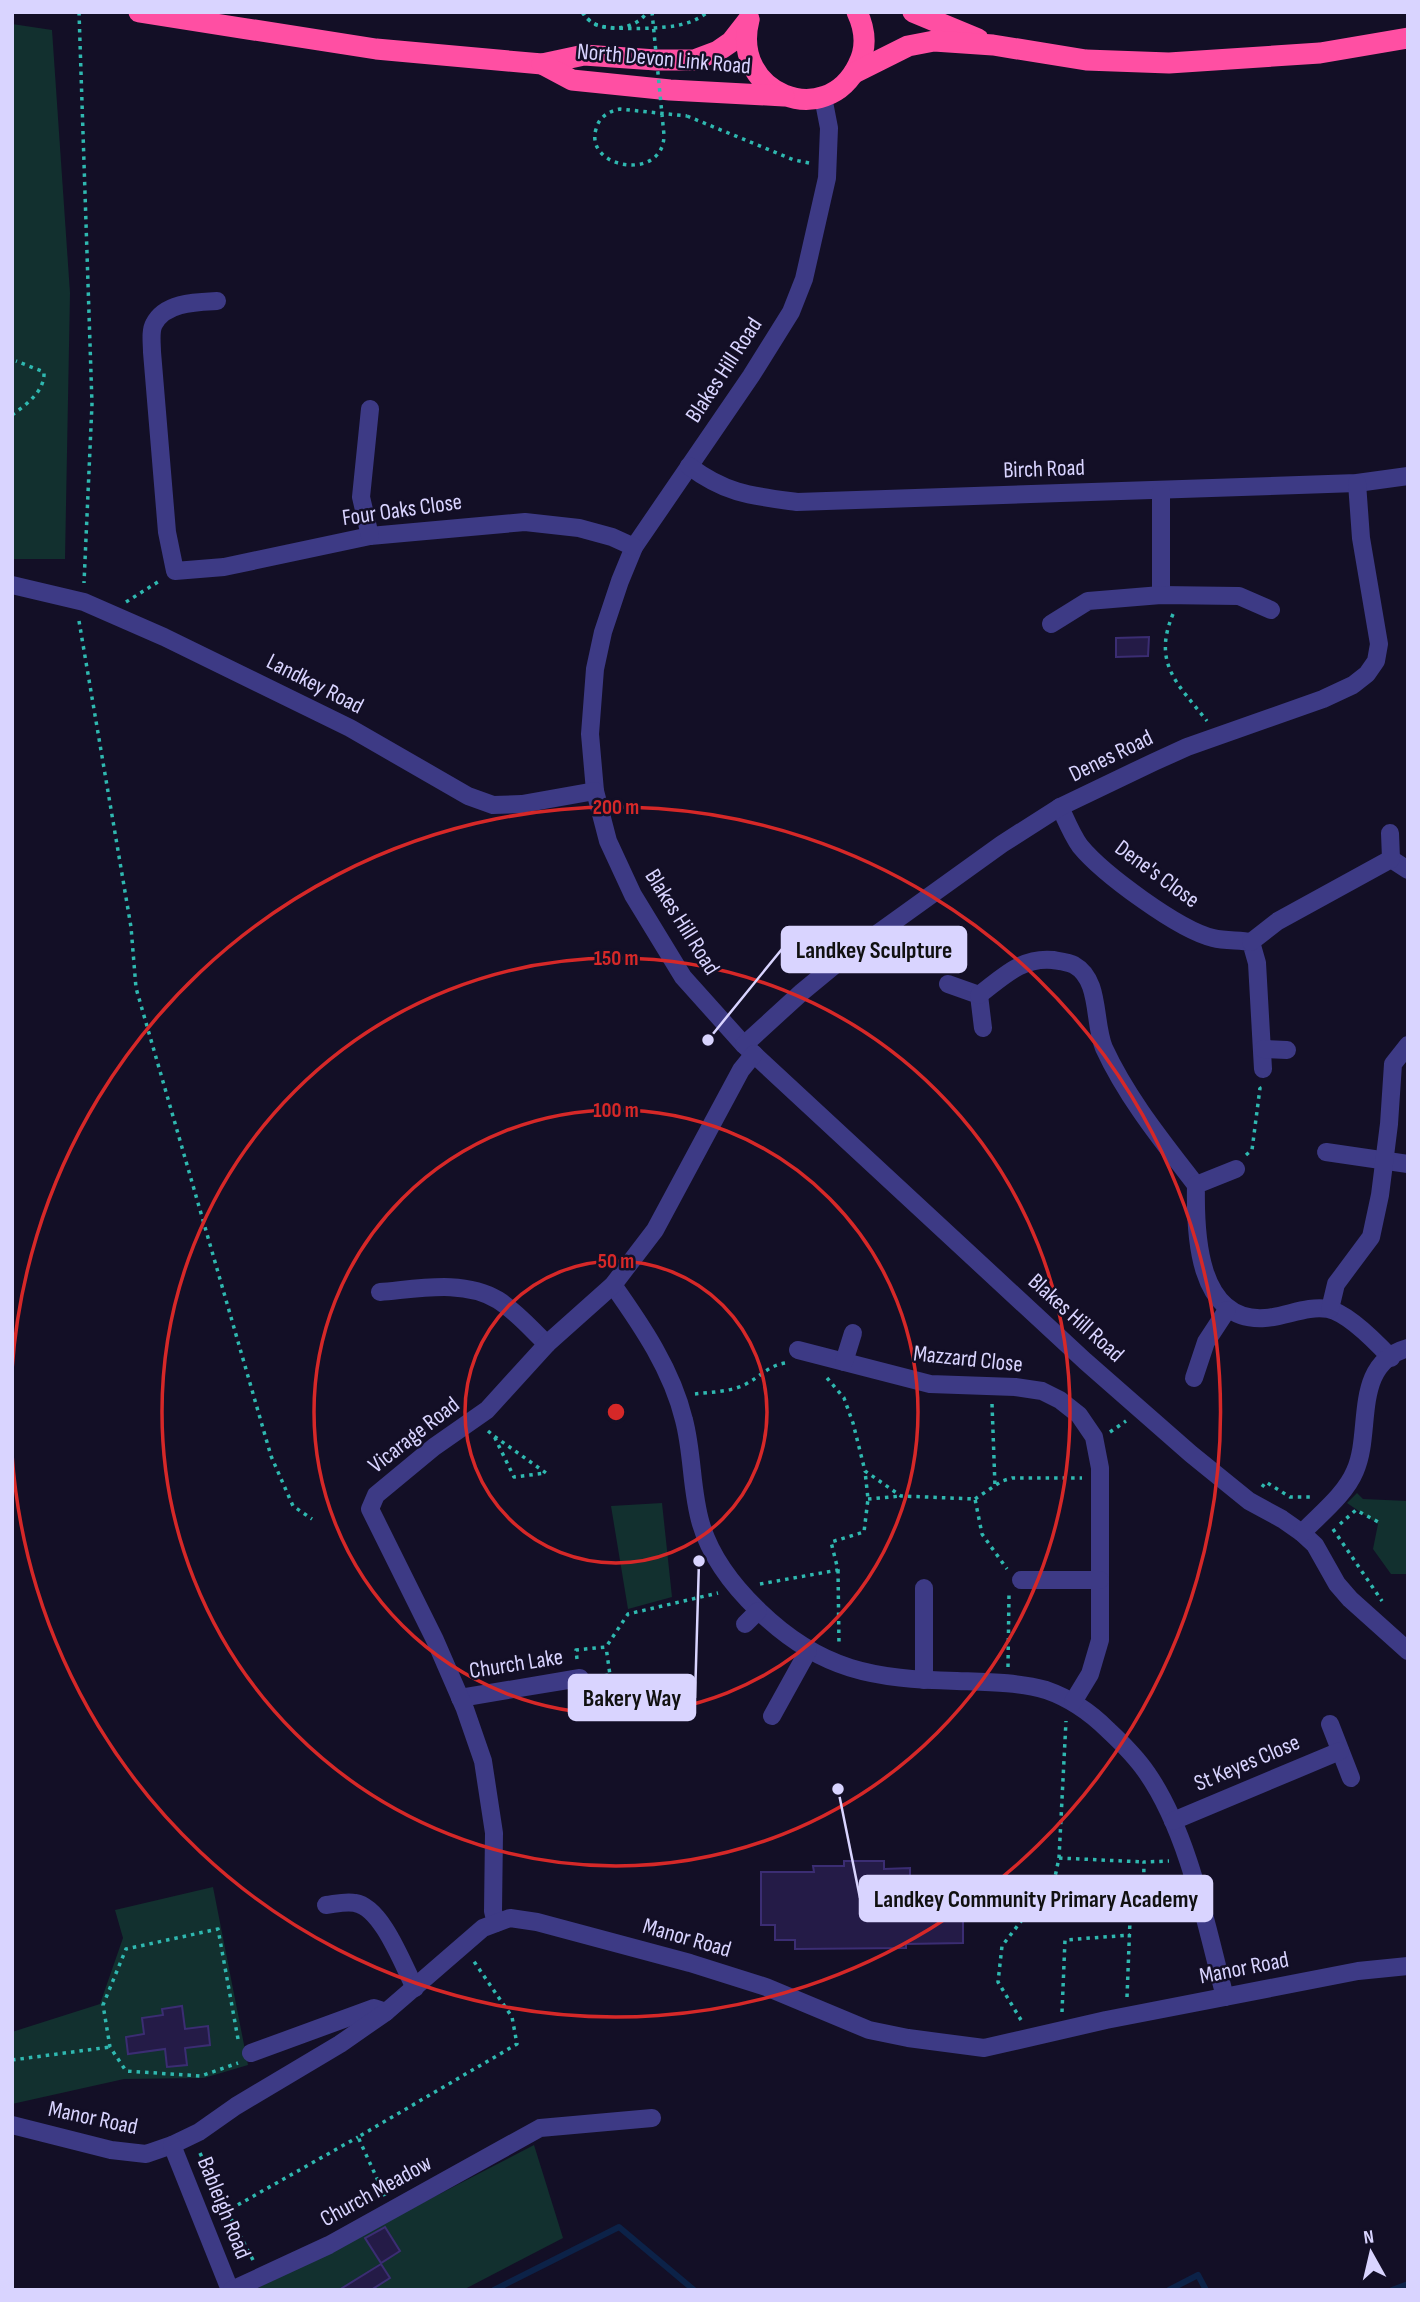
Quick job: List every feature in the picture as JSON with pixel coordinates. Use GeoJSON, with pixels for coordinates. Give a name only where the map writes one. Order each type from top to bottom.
{"type":"FeatureCollection","features":[{"type":"Feature","properties":{"kind":"highway","name":"North Devon Link Road"},"geometry":{"type":"LineString","coordinates":[[139,12],[376,49],[542,64],[584,55],[694,60],[718,51],[731,42],[751,16]]}},
{"type":"Feature","properties":{"kind":"highway"},"geometry":{"type":"LineString","coordinates":[[823,96],[846,83],[854,73],[864,48],[864,35],[857,12]]}},
{"type":"Feature","properties":{"kind":"highway"},"geometry":{"type":"LineString","coordinates":[[913,12],[993,45]]}},
{"type":"Feature","properties":{"kind":"highway"},"geometry":{"type":"LineString","coordinates":[[751,16],[745,45],[753,70],[761,81],[783,96]]}},
{"type":"Feature","properties":{"kind":"highway"},"geometry":{"type":"LineString","coordinates":[[854,73],[908,46],[934,41],[993,45],[1086,60],[1169,63],[1320,54],[1408,38]]}},
{"type":"Feature","properties":{"kind":"highway","name":"North Devon Link Road"},"geometry":{"type":"LineString","coordinates":[[542,64],[572,80],[670,90],[810,99],[823,96]]}},
{"type":"Feature","properties":{"kind":"street","name":"Blakes Hill Road"},"geometry":{"type":"LineString","coordinates":[[823,96],[829,128],[828,167],[818,225],[804,279],[785,322],[634,547],[603,632],[595,669],[590,734],[595,791],[608,841],[633,895],[683,977],[749,1050],[1085,1362],[1249,1501],[1302,1533],[1315,1545],[1337,1584],[1350,1599],[1408,1651]]}},
{"type":"Feature","properties":{"kind":"street"},"geometry":{"type":"LineString","coordinates":[[174,571],[167,532],[152,352],[153,325],[164,312],[173,308],[191,302],[217,301]]}},
{"type":"Feature","properties":{"kind":"street"},"geometry":{"type":"LineString","coordinates":[[370,408],[361,497],[370,536]]}},
{"type":"Feature","properties":{"kind":"street","name":"Birch Road"},"geometry":{"type":"LineString","coordinates":[[689,466],[713,484],[750,496],[797,502],[1357,483],[1408,476]]}},
{"type":"Feature","properties":{"kind":"street","name":"Denes Road"},"geometry":{"type":"LineString","coordinates":[[749,1050],[842,959],[1002,844],[1060,807],[1165,757],[1324,699],[1353,685],[1367,674],[1376,661],[1378,645],[1361,538],[1357,483]]}},
{"type":"Feature","properties":{"kind":"street"},"geometry":{"type":"LineString","coordinates":[[1161,491],[1168,595]]}},
{"type":"Feature","properties":{"kind":"street","name":"Four Oaks Close"},"geometry":{"type":"LineString","coordinates":[[174,571],[225,567],[370,536],[525,522],[579,528],[612,537],[634,547]]}},
{"type":"Feature","properties":{"kind":"street","name":"Landkey Road"},"geometry":{"type":"LineString","coordinates":[[12,585],[84,602],[164,636],[350,728],[468,796],[493,805],[522,804],[595,791]]}},
{"type":"Feature","properties":{"kind":"street"},"geometry":{"type":"LineString","coordinates":[[1051,624],[1088,601],[1168,595],[1239,596],[1271,610]]}},
{"type":"Feature","properties":{"kind":"street","name":"Dene's Close"},"geometry":{"type":"LineString","coordinates":[[1060,807],[1079,845],[1111,875],[1186,927],[1213,938],[1251,942]]}},
{"type":"Feature","properties":{"kind":"street"},"geometry":{"type":"LineString","coordinates":[[1390,833],[1391,859]]}},
{"type":"Feature","properties":{"kind":"street"},"geometry":{"type":"LineString","coordinates":[[1263,1069],[1257,962],[1251,942],[1278,921],[1391,859]]}},
{"type":"Feature","properties":{"kind":"street"},"geometry":{"type":"LineString","coordinates":[[1391,859],[1408,870]]}},
{"type":"Feature","properties":{"kind":"street"},"geometry":{"type":"LineString","coordinates":[[979,996],[1016,967],[1037,959],[1074,965],[1090,981],[1104,1046],[1129,1092],[1196,1185],[1195,1226],[1198,1246],[1217,1299],[1227,1310],[1243,1316],[1261,1318],[1330,1309],[1363,1330],[1391,1357]]}},
{"type":"Feature","properties":{"kind":"street"},"geometry":{"type":"LineString","coordinates":[[948,984],[979,996]]}},
{"type":"Feature","properties":{"kind":"street"},"geometry":{"type":"LineString","coordinates":[[979,996],[984,1027]]}},
{"type":"Feature","properties":{"kind":"street"},"geometry":{"type":"LineString","coordinates":[[1330,1309],[1336,1284],[1371,1237],[1380,1195],[1393,1064],[1408,1045]]}},
{"type":"Feature","properties":{"kind":"street"},"geometry":{"type":"LineString","coordinates":[[1263,1049],[1287,1050]]}},
{"type":"Feature","properties":{"kind":"street","name":"Vicarage Road"},"geometry":{"type":"LineString","coordinates":[[496,1923],[493,1911],[494,1833],[483,1761],[460,1698],[406,1578],[370,1509],[376,1495],[434,1447],[487,1410],[547,1344],[613,1285],[655,1230],[741,1070],[749,1050]]}},
{"type":"Feature","properties":{"kind":"street"},"geometry":{"type":"LineString","coordinates":[[1326,1152],[1408,1164]]}},
{"type":"Feature","properties":{"kind":"street"},"geometry":{"type":"LineString","coordinates":[[1196,1185],[1236,1169]]}},
{"type":"Feature","properties":{"kind":"street"},"geometry":{"type":"LineString","coordinates":[[613,1285],[637,1318],[677,1396],[685,1420],[701,1525],[726,1577],[758,1611],[808,1651],[839,1664],[860,1672],[924,1680],[1006,1683],[1046,1690],[1070,1701],[1101,1724],[1125,1746],[1147,1773],[1173,1821],[1225,1997]]}},
{"type":"Feature","properties":{"kind":"street"},"geometry":{"type":"LineString","coordinates":[[380,1292],[432,1287],[458,1288],[481,1293],[495,1298],[514,1312],[547,1344]]}},
{"type":"Feature","properties":{"kind":"street"},"geometry":{"type":"LineString","coordinates":[[1194,1378],[1206,1342],[1227,1310]]}},
{"type":"Feature","properties":{"kind":"street"},"geometry":{"type":"LineString","coordinates":[[844,1362],[853,1333]]}},
{"type":"Feature","properties":{"kind":"street"},"geometry":{"type":"LineString","coordinates":[[1302,1533],[1350,1483],[1357,1468],[1370,1382],[1391,1357],[1408,1348]]}},
{"type":"Feature","properties":{"kind":"street","name":"Mazzard Close"},"geometry":{"type":"LineString","coordinates":[[796,1356],[844,1362],[930,1384],[1015,1387],[1042,1391],[1060,1400],[1079,1415],[1094,1437]]}},
{"type":"Feature","properties":{"kind":"street"},"geometry":{"type":"LineString","coordinates":[[1070,1701],[1090,1674],[1100,1640],[1099,1479],[1098,1450],[1094,1437]]}},
{"type":"Feature","properties":{"kind":"street"},"geometry":{"type":"LineString","coordinates":[[1013,1581],[1100,1580]]}},
{"type":"Feature","properties":{"kind":"street"},"geometry":{"type":"LineString","coordinates":[[924,1588],[924,1680]]}},
{"type":"Feature","properties":{"kind":"street"},"geometry":{"type":"LineString","coordinates":[[745,1624],[758,1611]]}},
{"type":"Feature","properties":{"kind":"street"},"geometry":{"type":"LineString","coordinates":[[772,1716],[808,1651]]}},
{"type":"Feature","properties":{"kind":"street","name":"Church Lake"},"geometry":{"type":"LineString","coordinates":[[460,1698],[580,1678]]}},
{"type":"Feature","properties":{"kind":"street"},"geometry":{"type":"LineString","coordinates":[[1330,1724],[1351,1778]]}},
{"type":"Feature","properties":{"kind":"street","name":"St Keyes Close"},"geometry":{"type":"LineString","coordinates":[[1173,1821],[1340,1751]]}},
{"type":"Feature","properties":{"kind":"street"},"geometry":{"type":"LineString","coordinates":[[326,1905],[356,1902],[371,1911],[380,1920],[415,1988]]}},
{"type":"Feature","properties":{"kind":"street","name":"Manor Road"},"geometry":{"type":"LineString","coordinates":[[12,2125],[111,2150],[146,2154],[172,2145],[192,2136],[236,2105],[340,2044],[386,2012],[483,1928],[510,1918],[537,1922],[690,1963],[766,1987],[869,2030],[984,2048],[1126,2016],[1358,1971],[1408,1966]]}},
{"type":"Feature","properties":{"kind":"street"},"geometry":{"type":"LineString","coordinates":[[244,2055],[374,2008],[386,2012]]}},
{"type":"Feature","properties":{"kind":"street","name":"Church Meadow"},"geometry":{"type":"LineString","coordinates":[[231,2290],[333,2250],[391,2210],[540,2128],[652,2118]]}},
{"type":"Feature","properties":{"kind":"street","name":"Bableigh Road"},"geometry":{"type":"LineString","coordinates":[[172,2145],[231,2290]]}},
{"type":"Feature","properties":{"kind":"path"},"geometry":{"type":"LineString","coordinates":[[79,12],[92,404],[84,602],[79,617],[131,927],[136,988],[271,1456],[293,1506],[312,1519]]}},
{"type":"Feature","properties":{"kind":"path"},"geometry":{"type":"LineString","coordinates":[[582,12],[592,23],[599,26],[628,28],[671,27],[692,21],[708,12]]}},
{"type":"Feature","properties":{"kind":"path"},"geometry":{"type":"LineString","coordinates":[[628,28],[639,23],[649,12]]}},
{"type":"Feature","properties":{"kind":"path"},"geometry":{"type":"LineString","coordinates":[[649,12],[662,108],[663,121],[664,135],[662,148],[653,160],[637,165],[611,162],[599,152],[596,144],[599,121],[612,111],[620,109],[660,113],[673,114],[687,116],[794,160]]}},
{"type":"Feature","properties":{"kind":"path"},"geometry":{"type":"LineString","coordinates":[[12,415],[30,402],[45,382],[44,372],[16,361]]}},
{"type":"Feature","properties":{"kind":"path"},"geometry":{"type":"LineString","coordinates":[[109,613],[174,571]]}},
{"type":"Feature","properties":{"kind":"path"},"geometry":{"type":"LineString","coordinates":[[1168,595],[1175,610],[1165,633],[1167,667],[1177,685],[1209,723],[1216,738]]}},
{"type":"Feature","properties":{"kind":"path"},"geometry":{"type":"LineString","coordinates":[[1236,1169],[1238,1162],[1252,1150],[1260,1088],[1250,1077],[1263,1069]]}},
{"type":"Feature","properties":{"kind":"path"},"geometry":{"type":"LineString","coordinates":[[677,1396],[723,1391],[746,1384],[774,1365],[796,1356]]}},
{"type":"Feature","properties":{"kind":"path"},"geometry":{"type":"LineString","coordinates":[[825,1375],[844,1398],[853,1423],[865,1471],[868,1499],[864,1532],[831,1542],[838,1570],[839,1664]]}},
{"type":"Feature","properties":{"kind":"path"},"geometry":{"type":"LineString","coordinates":[[991,1386],[995,1486]]}},
{"type":"Feature","properties":{"kind":"path"},"geometry":{"type":"LineString","coordinates":[[1094,1437],[1110,1432],[1142,1409]]}},
{"type":"Feature","properties":{"kind":"path"},"geometry":{"type":"LineString","coordinates":[[472,1420],[546,1473],[514,1477],[494,1436]]}},
{"type":"Feature","properties":{"kind":"path"},"geometry":{"type":"LineString","coordinates":[[865,1471],[901,1496]]}},
{"type":"Feature","properties":{"kind":"path"},"geometry":{"type":"LineString","coordinates":[[868,1499],[901,1496],[975,1499],[1012,1478],[1099,1479]]}},
{"type":"Feature","properties":{"kind":"path"},"geometry":{"type":"LineString","coordinates":[[975,1499],[982,1534],[1006,1565],[1013,1581],[1006,1683]]}},
{"type":"Feature","properties":{"kind":"path"},"geometry":{"type":"LineString","coordinates":[[1334,1530],[1356,1510],[1382,1524]]}},
{"type":"Feature","properties":{"kind":"path"},"geometry":{"type":"LineString","coordinates":[[606,1647],[576,1650],[580,1678],[610,1675],[606,1647],[628,1614],[737,1588],[838,1570]]}},
{"type":"Feature","properties":{"kind":"path"},"geometry":{"type":"LineString","coordinates":[[1031,2037],[998,1982],[1002,1946],[1055,1877],[1059,1858],[1070,1701]]}},
{"type":"Feature","properties":{"kind":"path"},"geometry":{"type":"LineString","coordinates":[[1059,1858],[1186,1861]]}},
{"type":"Feature","properties":{"kind":"path"},"geometry":{"type":"LineString","coordinates":[[1126,2016],[1130,1920],[1143,1918],[1144,1862]]}},
{"type":"Feature","properties":{"kind":"path"},"geometry":{"type":"LineString","coordinates":[[218,1929],[244,2055],[201,2076],[126,2071],[110,2047],[103,2005],[126,1949],[218,1929]]}},
{"type":"Feature","properties":{"kind":"path"},"geometry":{"type":"LineString","coordinates":[[1061,2030],[1065,1940],[1130,1935]]}},
{"type":"Feature","properties":{"kind":"path"},"geometry":{"type":"LineString","coordinates":[[227,2211],[517,2044],[512,2017],[464,1946]]}},
{"type":"Feature","properties":{"kind":"path"},"geometry":{"type":"LineString","coordinates":[[12,2060],[110,2047]]}},
{"type":"Feature","properties":{"kind":"path"},"geometry":{"type":"LineString","coordinates":[[192,2136],[257,2269]]}},
{"type":"Feature","properties":{"kind":"path"},"geometry":{"type":"LineString","coordinates":[[358,2137],[391,2210]]}},
{"type":"Feature","properties":{"kind":"green space"},"geometry":{"type":"Polygon","coordinates":[[[12,24],[52,30],[70,293],[65,559],[12,559],[12,24]]]}},
{"type":"Feature","properties":{"kind":"green space"},"geometry":{"type":"Polygon","coordinates":[[[1357,1493],[1363,1499],[1408,1501],[1408,1574],[1391,1574],[1373,1549],[1378,1524],[1347,1503],[1357,1493]]]}},
{"type":"Feature","properties":{"kind":"green space"},"geometry":{"type":"Polygon","coordinates":[[[662,1503],[672,1597],[628,1609],[611,1506],[662,1503]]]}},
{"type":"Feature","properties":{"kind":"green space"},"geometry":{"type":"Polygon","coordinates":[[[213,1887],[248,2065],[204,2078],[124,2079],[12,2104],[12,2032],[100,2004],[123,1938],[115,1910],[213,1887]]]}},
{"type":"Feature","properties":{"kind":"green space"},"geometry":{"type":"Polygon","coordinates":[[[534,2145],[563,2238],[463,2290],[254,2290],[534,2145]]]}},
{"type":"Feature","properties":{"kind":"building"},"geometry":{"type":"Polygon","coordinates":[[[1149,637],[1148,656],[1116,657],[1116,638],[1149,637]]]}},
{"type":"Feature","properties":{"kind":"building"},"geometry":{"type":"Polygon","coordinates":[[[844,1861],[884,1861],[884,1869],[910,1868],[910,1918],[963,1917],[963,1943],[906,1944],[906,1948],[795,1949],[795,1940],[775,1940],[775,1925],[761,1925],[761,1872],[814,1872],[813,1866],[844,1866],[844,1861]]]}},
{"type":"Feature","properties":{"kind":"building"},"geometry":{"type":"Polygon","coordinates":[[[182,2006],[185,2029],[208,2026],[210,2045],[185,2048],[187,2065],[167,2067],[165,2049],[128,2054],[126,2037],[144,2034],[142,2018],[163,2015],[162,2009],[182,2006]]]}},
{"type":"Feature","properties":{"kind":"building"},"geometry":{"type":"Polygon","coordinates":[[[385,2227],[400,2251],[381,2263],[365,2238],[385,2227]]]}},
{"type":"Feature","properties":{"kind":"building"},"geometry":{"type":"Polygon","coordinates":[[[381,2264],[390,2278],[371,2290],[339,2290],[381,2264]]]}},
{"type":"Feature","properties":{"kind":"waterway"},"geometry":{"type":"LineString","coordinates":[[494,2290],[619,2227],[694,2290]]}},
{"type":"Feature","properties":{"kind":"waterway"},"geometry":{"type":"LineString","coordinates":[[1169,2290],[1198,2275],[1206,2290]]}},
{"type":"Feature","properties":{"kind":"waterway"},"geometry":{"type":"LineString","coordinates":[[1392,2290],[1408,2284]]}},
{"type":"Feature","properties":{"kind":"place","name":"Landkey Sculpture"},"geometry":{"type":"Point","coordinates":[708,1040]}},
{"type":"Feature","properties":{"kind":"place","name":"Bakery Way"},"geometry":{"type":"Point","coordinates":[699,1561]}},
{"type":"Feature","properties":{"kind":"place","name":"Landkey Community Primary Academy"},"geometry":{"type":"Point","coordinates":[838,1789]}}]}
